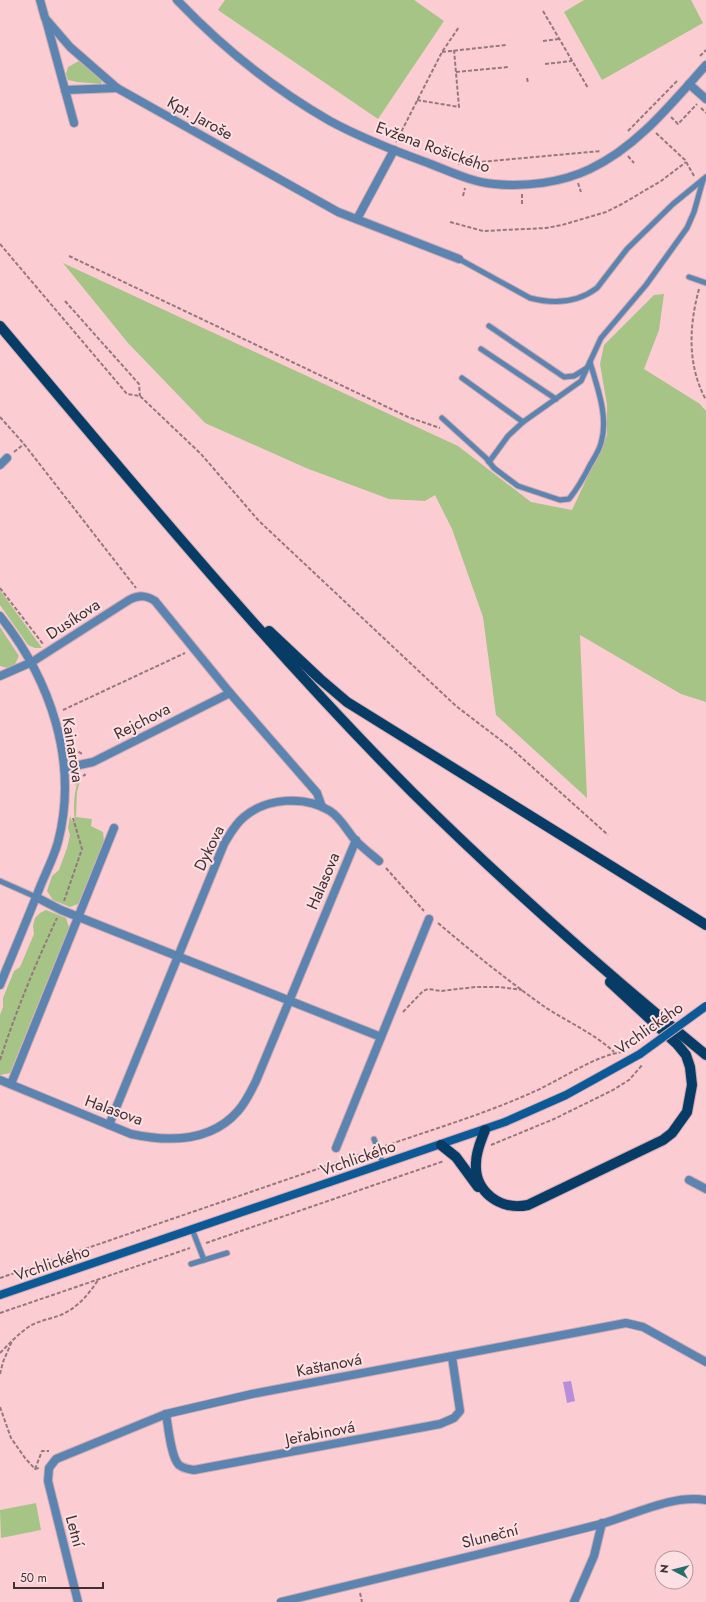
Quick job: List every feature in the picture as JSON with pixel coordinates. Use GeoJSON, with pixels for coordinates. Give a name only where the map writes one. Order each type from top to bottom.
{"type":"FeatureCollection","features":[{"type":"Feature","properties":{"kind":"main road"},"geometry":{"type":"LineString","coordinates":[[0,326],[217,582],[279,651],[413,793],[586,955],[706,1055]]}},
{"type":"Feature","properties":{"kind":"main road"},"geometry":{"type":"LineString","coordinates":[[217,582],[320,679],[347,702],[706,925]]}},
{"type":"Feature","properties":{"kind":"main road"},"geometry":{"type":"LineString","coordinates":[[441,1145],[456,1157],[475,1185],[499,1203],[511,1207],[528,1205],[663,1140],[672,1133],[686,1112],[692,1095],[692,1075],[688,1060],[683,1050],[620,992],[586,955]]}},
{"type":"Feature","properties":{"kind":"main road"},"geometry":{"type":"LineString","coordinates":[[485,1130],[477,1149],[475,1165],[477,1176],[487,1195]]}},
{"type":"Feature","properties":{"kind":"street","name":"Kpt. Jaroše"},"geometry":{"type":"LineString","coordinates":[[40,0],[74,123]]}},
{"type":"Feature","properties":{"kind":"street","name":"Evžena Rošického"},"geometry":{"type":"LineString","coordinates":[[177,0],[217,39],[261,74],[301,103],[344,128],[394,150],[480,182],[495,184],[532,184],[562,178],[589,170],[615,156],[641,135],[706,65]]}},
{"type":"Feature","properties":{"kind":"street","name":"Kpt. Jaroše"},"geometry":{"type":"LineString","coordinates":[[45,18],[70,47],[117,88],[338,212],[459,259]]}},
{"type":"Feature","properties":{"kind":"street"},"geometry":{"type":"LineString","coordinates":[[689,84],[706,99]]}},
{"type":"Feature","properties":{"kind":"street"},"geometry":{"type":"LineString","coordinates":[[65,90],[117,88]]}},
{"type":"Feature","properties":{"kind":"street"},"geometry":{"type":"LineString","coordinates":[[357,219],[394,150]]}},
{"type":"Feature","properties":{"kind":"street"},"geometry":{"type":"LineString","coordinates":[[0,465],[7,458]]}},
{"type":"Feature","properties":{"kind":"street"},"geometry":{"type":"LineString","coordinates":[[142,596],[155,602],[230,693],[317,793],[322,807]]}},
{"type":"Feature","properties":{"kind":"street","name":"Dusíkova"},"geometry":{"type":"LineString","coordinates":[[0,676],[32,662],[129,600],[142,596]]}},
{"type":"Feature","properties":{"kind":"street","name":"Kainarova"},"geometry":{"type":"LineString","coordinates":[[0,616],[32,662],[43,685],[55,717],[65,768],[64,812],[59,836],[0,985]]}},
{"type":"Feature","properties":{"kind":"street","name":"Rejchova"},"geometry":{"type":"LineString","coordinates":[[65,768],[93,762],[230,693]]}},
{"type":"Feature","properties":{"kind":"street","name":"Dykova"},"geometry":{"type":"LineString","coordinates":[[109,1125],[224,844],[239,821],[257,808],[274,802],[294,801],[322,807],[332,812],[356,840],[379,861]]}},
{"type":"Feature","properties":{"kind":"street"},"geometry":{"type":"LineString","coordinates":[[11,1084],[114,828]]}},
{"type":"Feature","properties":{"kind":"street","name":"Halasova"},"geometry":{"type":"LineString","coordinates":[[0,1080],[131,1134],[147,1137],[176,1139],[206,1132],[227,1121],[238,1111],[256,1081],[356,840]]}},
{"type":"Feature","properties":{"kind":"street"},"geometry":{"type":"LineString","coordinates":[[36,897],[61,910],[178,955],[381,1037]]}},
{"type":"Feature","properties":{"kind":"street"},"geometry":{"type":"LineString","coordinates":[[336,1148],[388,1020],[432,920]]}},
{"type":"Feature","properties":{"kind":"street","name":"Vrchlického"},"geometry":{"type":"LineString","coordinates":[[0,1295],[485,1130],[566,1095],[643,1057],[706,1006]]}},
{"type":"Feature","properties":{"kind":"street"},"geometry":{"type":"LineString","coordinates":[[689,1180],[706,1189]]}},
{"type":"Feature","properties":{"kind":"street","name":"Kaštanová"},"geometry":{"type":"LineString","coordinates":[[49,1468],[56,1459],[166,1414],[252,1394],[626,1323],[643,1327],[706,1362]]}},
{"type":"Feature","properties":{"kind":"street","name":"Jeřabinová"},"geometry":{"type":"LineString","coordinates":[[166,1414],[174,1456],[178,1464],[186,1469],[194,1470],[440,1424],[454,1418],[460,1411],[452,1357]]}},
{"type":"Feature","properties":{"kind":"street","name":"Letní"},"geometry":{"type":"LineString","coordinates":[[49,1468],[48,1481],[78,1602]]}},
{"type":"Feature","properties":{"kind":"street","name":"Sluneční"},"geometry":{"type":"LineString","coordinates":[[281,1602],[602,1523],[680,1500],[706,1500]]}},
{"type":"Feature","properties":{"kind":"street"},"geometry":{"type":"LineString","coordinates":[[574,1602],[594,1556],[602,1523]]}},
{"type":"Feature","properties":{"kind":"lane"},"geometry":{"type":"LineString","coordinates":[[459,259],[530,298],[543,301],[573,300],[590,293],[597,288],[627,249],[673,204],[702,180]]}},
{"type":"Feature","properties":{"kind":"lane"},"geometry":{"type":"LineString","coordinates":[[489,462],[508,436],[523,422],[581,381],[601,338],[646,285],[687,228],[694,212],[702,180]]}},
{"type":"Feature","properties":{"kind":"lane"},"geometry":{"type":"LineString","coordinates":[[689,277],[704,283]]}},
{"type":"Feature","properties":{"kind":"lane"},"geometry":{"type":"LineString","coordinates":[[489,326],[564,377],[574,376],[588,368]]}},
{"type":"Feature","properties":{"kind":"lane"},"geometry":{"type":"LineString","coordinates":[[481,349],[556,399]]}},
{"type":"Feature","properties":{"kind":"lane"},"geometry":{"type":"LineString","coordinates":[[442,418],[494,468],[518,486],[560,500],[569,499],[578,488],[601,444],[604,429],[598,390],[590,362]]}},
{"type":"Feature","properties":{"kind":"lane"},"geometry":{"type":"LineString","coordinates":[[462,378],[523,422]]}},
{"type":"Feature","properties":{"kind":"lane"},"geometry":{"type":"LineString","coordinates":[[0,881],[36,897]]}},
{"type":"Feature","properties":{"kind":"lane"},"geometry":{"type":"LineString","coordinates":[[374,1139],[383,1164]]}},
{"type":"Feature","properties":{"kind":"lane"},"geometry":{"type":"LineString","coordinates":[[192,1229],[204,1260]]}},
{"type":"Feature","properties":{"kind":"lane"},"geometry":{"type":"LineString","coordinates":[[191,1264],[227,1253]]}},
{"type":"Feature","properties":{"kind":"path"},"geometry":{"type":"LineString","coordinates":[[543,11],[588,88]]}},
{"type":"Feature","properties":{"kind":"path"},"geometry":{"type":"LineString","coordinates":[[389,140],[396,143],[442,52],[459,27]]}},
{"type":"Feature","properties":{"kind":"path"},"geometry":{"type":"LineString","coordinates":[[543,41],[559,39]]}},
{"type":"Feature","properties":{"kind":"path"},"geometry":{"type":"LineString","coordinates":[[442,52],[506,45]]}},
{"type":"Feature","properties":{"kind":"path"},"geometry":{"type":"LineString","coordinates":[[417,100],[459,106],[454,50]]}},
{"type":"Feature","properties":{"kind":"path"},"geometry":{"type":"LineString","coordinates":[[696,61],[706,50]]}},
{"type":"Feature","properties":{"kind":"path"},"geometry":{"type":"LineString","coordinates":[[545,64],[572,61]]}},
{"type":"Feature","properties":{"kind":"path"},"geometry":{"type":"LineString","coordinates":[[456,72],[509,67]]}},
{"type":"Feature","properties":{"kind":"path"},"geometry":{"type":"LineString","coordinates":[[527,78],[528,83]]}},
{"type":"Feature","properties":{"kind":"path"},"geometry":{"type":"LineString","coordinates":[[625,133],[680,78]]}},
{"type":"Feature","properties":{"kind":"path"},"geometry":{"type":"LineString","coordinates":[[669,115],[678,124],[697,105]]}},
{"type":"Feature","properties":{"kind":"path"},"geometry":{"type":"LineString","coordinates":[[654,131],[702,180]]}},
{"type":"Feature","properties":{"kind":"path"},"geometry":{"type":"LineString","coordinates":[[455,165],[601,151]]}},
{"type":"Feature","properties":{"kind":"path"},"geometry":{"type":"LineString","coordinates":[[628,155],[634,163]]}},
{"type":"Feature","properties":{"kind":"path"},"geometry":{"type":"LineString","coordinates":[[450,222],[483,230],[546,228],[562,225],[606,212],[622,204],[668,176],[686,162]]}},
{"type":"Feature","properties":{"kind":"path"},"geometry":{"type":"LineString","coordinates":[[463,196],[466,186]]}},
{"type":"Feature","properties":{"kind":"path"},"geometry":{"type":"LineString","coordinates":[[522,192],[522,204]]}},
{"type":"Feature","properties":{"kind":"path"},"geometry":{"type":"LineString","coordinates":[[0,244],[127,394],[140,396],[200,454],[259,521],[276,538],[456,706],[511,748],[608,835]]}},
{"type":"Feature","properties":{"kind":"path"},"geometry":{"type":"LineString","coordinates":[[69,256],[408,417],[433,426],[454,429]]}},
{"type":"Feature","properties":{"kind":"path"},"geometry":{"type":"LineString","coordinates":[[704,283],[698,291],[691,345],[692,361],[706,400]]}},
{"type":"Feature","properties":{"kind":"path"},"geometry":{"type":"LineString","coordinates":[[65,301],[139,384],[140,396]]}},
{"type":"Feature","properties":{"kind":"path"},"geometry":{"type":"LineString","coordinates":[[0,417],[24,444],[142,596]]}},
{"type":"Feature","properties":{"kind":"path"},"geometry":{"type":"LineString","coordinates":[[7,458],[24,444]]}},
{"type":"Feature","properties":{"kind":"path"},"geometry":{"type":"LineString","coordinates":[[0,588],[43,645]]}},
{"type":"Feature","properties":{"kind":"path"},"geometry":{"type":"LineString","coordinates":[[65,715],[63,710],[70,706],[176,658],[193,648]]}},
{"type":"Feature","properties":{"kind":"path"},"geometry":{"type":"LineString","coordinates":[[69,738],[74,748],[83,755]]}},
{"type":"Feature","properties":{"kind":"path"},"geometry":{"type":"LineString","coordinates":[[0,1060],[13,1018],[61,910],[79,861],[82,850],[74,821]]}},
{"type":"Feature","properties":{"kind":"path"},"geometry":{"type":"LineString","coordinates":[[379,861],[425,912]]}},
{"type":"Feature","properties":{"kind":"path"},"geometry":{"type":"LineString","coordinates":[[0,1278],[500,1106],[558,1081],[614,1052],[523,990],[432,920]]}},
{"type":"Feature","properties":{"kind":"path"},"geometry":{"type":"LineString","coordinates":[[388,1020],[395,1019],[423,991],[428,989],[441,991],[475,987],[499,987],[523,990]]}},
{"type":"Feature","properties":{"kind":"path"},"geometry":{"type":"LineString","coordinates":[[477,1149],[534,1128],[613,1090],[629,1080],[643,1057]]}},
{"type":"Feature","properties":{"kind":"path"},"geometry":{"type":"LineString","coordinates":[[0,1313],[456,1157]]}},
{"type":"Feature","properties":{"kind":"path"},"geometry":{"type":"LineString","coordinates":[[0,1352],[31,1326],[64,1314],[77,1305],[91,1291],[99,1279]]}},
{"type":"Feature","properties":{"kind":"path"},"geometry":{"type":"LineString","coordinates":[[0,1374],[3,1362],[14,1339]]}},
{"type":"Feature","properties":{"kind":"path"},"geometry":{"type":"LineString","coordinates":[[0,1407],[11,1438],[35,1469]]}},
{"type":"Feature","properties":{"kind":"path"},"geometry":{"type":"LineString","coordinates":[[35,1469],[42,1451]]}},
{"type":"Feature","properties":{"kind":"path"},"geometry":{"type":"LineString","coordinates":[[35,1469],[49,1468]]}},
{"type":"Feature","properties":{"kind":"green space"},"geometry":{"type":"Polygon","coordinates":[[[225,0],[414,0],[444,21],[378,119],[218,10],[225,0]]]}},
{"type":"Feature","properties":{"kind":"green space"},"geometry":{"type":"Polygon","coordinates":[[[584,0],[691,0],[703,23],[602,80],[564,12],[584,0]]]}},
{"type":"Feature","properties":{"kind":"green space"},"geometry":{"type":"Polygon","coordinates":[[[79,61],[98,76],[102,82],[101,84],[68,80],[66,74],[68,67],[79,61]]]}},
{"type":"Feature","properties":{"kind":"green space"},"geometry":{"type":"Polygon","coordinates":[[[63,263],[458,446],[531,502],[572,510],[607,435],[607,405],[600,364],[604,345],[654,295],[664,294],[659,330],[644,369],[700,404],[706,411],[706,702],[681,694],[580,635],[587,798],[496,715],[483,617],[452,529],[435,495],[425,501],[389,499],[306,468],[205,423],[128,343],[63,263]]]}},
{"type":"Feature","properties":{"kind":"green space"},"geometry":{"type":"Polygon","coordinates":[[[0,590],[42,648],[35,648],[28,645],[0,605],[0,590]]]}},
{"type":"Feature","properties":{"kind":"green space"},"geometry":{"type":"Polygon","coordinates":[[[0,627],[19,656],[15,664],[8,668],[0,666],[0,627]]]}},
{"type":"Feature","properties":{"kind":"green space"},"geometry":{"type":"Polygon","coordinates":[[[78,781],[80,781],[77,792],[76,817],[92,819],[91,826],[103,832],[104,841],[78,904],[70,907],[53,900],[47,891],[52,876],[59,870],[67,848],[70,835],[68,828],[70,816],[72,821],[75,821],[74,800],[78,781]]]}},
{"type":"Feature","properties":{"kind":"green space"},"geometry":{"type":"Polygon","coordinates":[[[46,910],[66,918],[69,927],[10,1073],[0,1075],[0,1015],[3,1007],[3,998],[14,971],[20,967],[34,934],[33,926],[35,918],[46,910]]]}},
{"type":"Feature","properties":{"kind":"green space"},"geometry":{"type":"Polygon","coordinates":[[[36,1503],[41,1530],[1,1538],[0,1510],[36,1503]]]}},
{"type":"Feature","properties":{"kind":"shaded area"},"geometry":{"type":"Polygon","coordinates":[[[571,1381],[575,1401],[567,1403],[563,1382],[571,1381]]]}}]}
